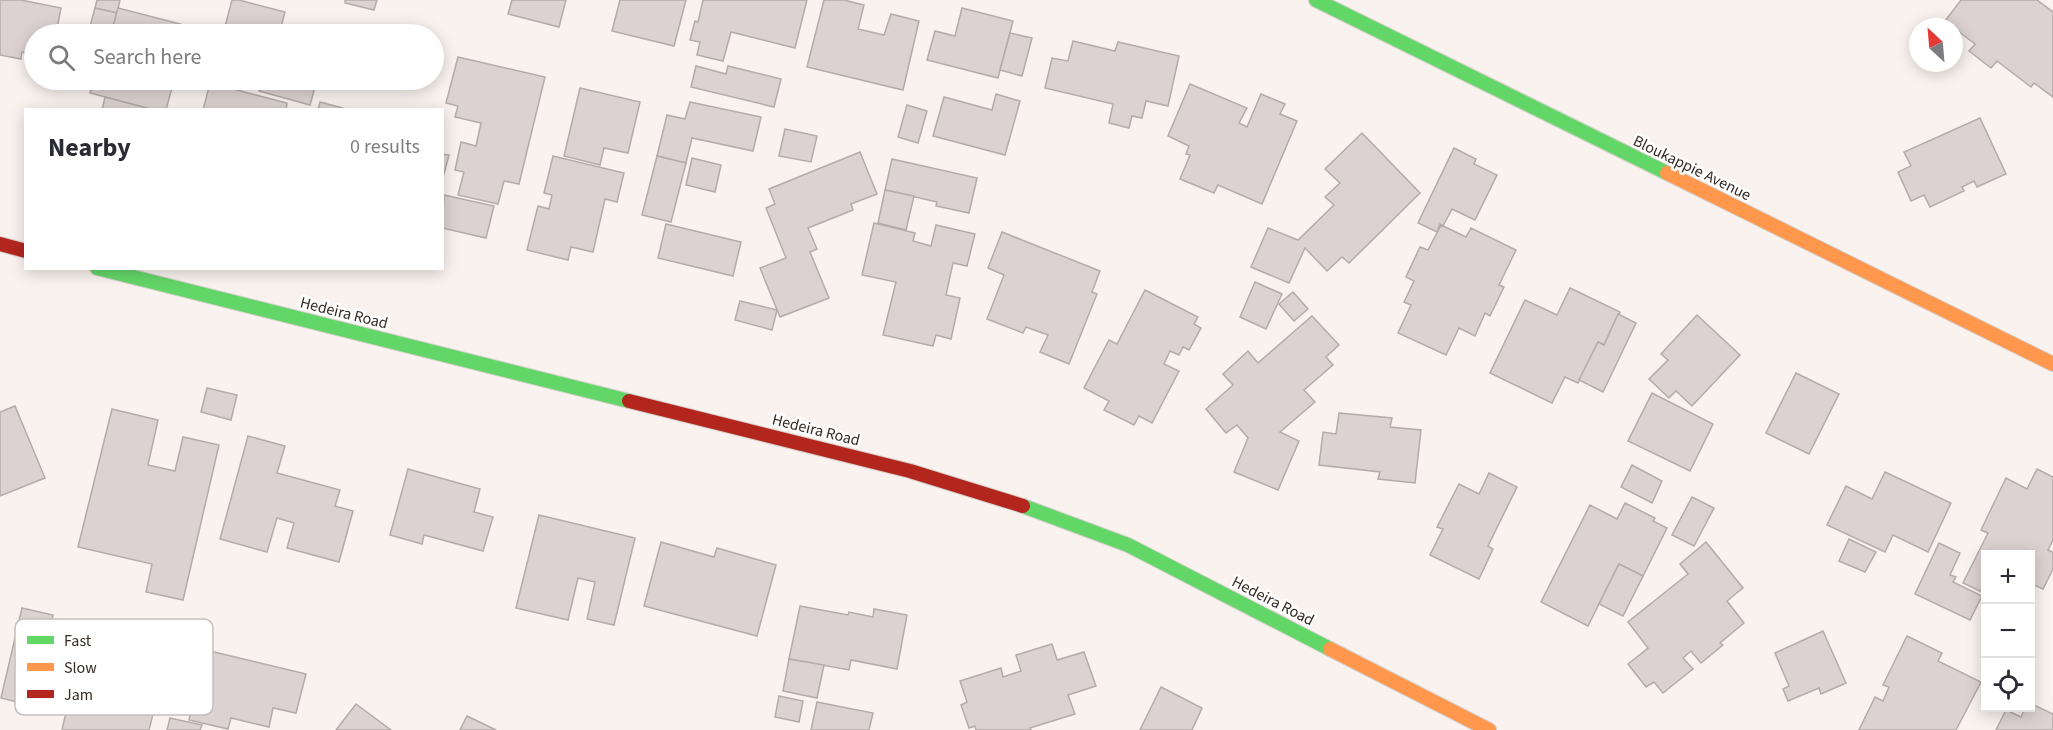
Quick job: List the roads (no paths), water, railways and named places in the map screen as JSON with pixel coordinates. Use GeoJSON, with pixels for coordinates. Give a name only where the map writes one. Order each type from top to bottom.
{"type":"FeatureCollection","features":[{"type":"Feature","properties":{"kind":"street","name":"Bloukappie Avenue"},"geometry":{"type":"LineString","coordinates":[[1316,0],[2053,364]]}},
{"type":"Feature","properties":{"kind":"street"},"geometry":{"type":"LineString","coordinates":[[0,244],[24,250]]}},
{"type":"Feature","properties":{"kind":"street","name":"Hedeira Road"},"geometry":{"type":"LineString","coordinates":[[105,270],[910,471],[1023,506],[1128,545],[1489,730]]}}]}
